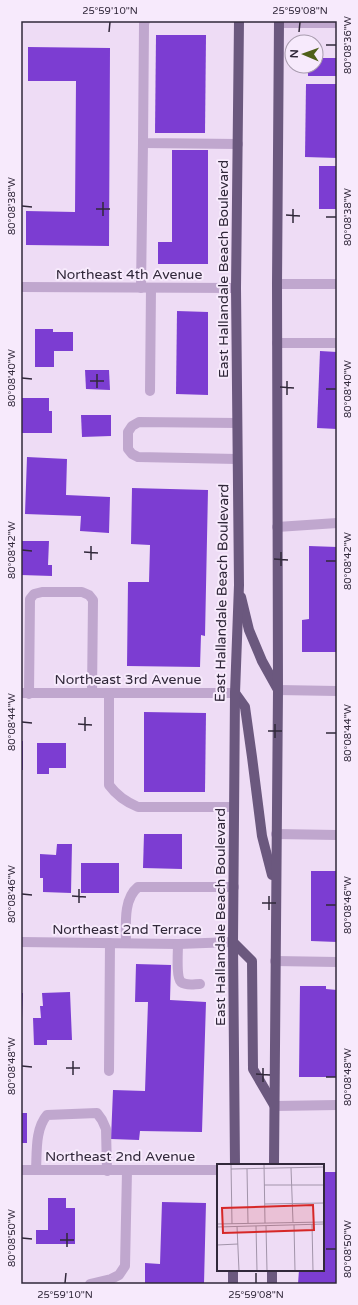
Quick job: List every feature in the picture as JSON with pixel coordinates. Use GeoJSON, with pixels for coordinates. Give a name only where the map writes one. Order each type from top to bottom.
{"type":"FeatureCollection","features":[{"type":"Feature","properties":{"kind":"main road","name":"East Hallandale Beach Boulevard"},"geometry":{"type":"LineString","coordinates":[[235,1164],[233,942],[235,693],[239,585],[236,288],[238,21]]}},
{"type":"Feature","properties":{"kind":"main road"},"geometry":{"type":"LineString","coordinates":[[274,1164],[278,690],[277,284],[279,22]]}},
{"type":"Feature","properties":{"kind":"main road"},"geometry":{"type":"LineString","coordinates":[[239,585],[249,630],[262,661],[278,690]]}},
{"type":"Feature","properties":{"kind":"main road"},"geometry":{"type":"LineString","coordinates":[[235,693],[245,707],[262,836],[276,888]]}},
{"type":"Feature","properties":{"kind":"main road"},"geometry":{"type":"LineString","coordinates":[[233,942],[252,961],[253,1069],[274,1106]]}},
{"type":"Feature","properties":{"kind":"main road"},"geometry":{"type":"LineString","coordinates":[[233,1271],[233,1284]]}},
{"type":"Feature","properties":{"kind":"main road"},"geometry":{"type":"LineString","coordinates":[[272,1271],[272,1284]]}},
{"type":"Feature","properties":{"kind":"street"},"geometry":{"type":"LineString","coordinates":[[145,21],[143,143],[150,391]]}},
{"type":"Feature","properties":{"kind":"street"},"geometry":{"type":"LineString","coordinates":[[279,22],[337,23]]}},
{"type":"Feature","properties":{"kind":"street"},"geometry":{"type":"LineString","coordinates":[[143,143],[238,144]]}},
{"type":"Feature","properties":{"kind":"street"},"geometry":{"type":"LineString","coordinates":[[277,284],[337,284]]}},
{"type":"Feature","properties":{"kind":"street","name":"Northeast 4th Avenue"},"geometry":{"type":"LineString","coordinates":[[21,288],[236,288]]}},
{"type":"Feature","properties":{"kind":"street"},"geometry":{"type":"LineString","coordinates":[[277,343],[337,343]]}},
{"type":"Feature","properties":{"kind":"street"},"geometry":{"type":"LineString","coordinates":[[237,422],[139,422],[132,426],[128,432],[128,449],[132,454],[138,457],[238,459]]}},
{"type":"Feature","properties":{"kind":"street"},"geometry":{"type":"LineString","coordinates":[[277,527],[337,523]]}},
{"type":"Feature","properties":{"kind":"street"},"geometry":{"type":"LineString","coordinates":[[25,693],[30,600],[34,594],[42,592],[82,592],[89,595],[94,600],[92,693]]}},
{"type":"Feature","properties":{"kind":"street"},"geometry":{"type":"LineString","coordinates":[[278,690],[337,690]]}},
{"type":"Feature","properties":{"kind":"street","name":"Northeast 3rd Avenue"},"geometry":{"type":"LineString","coordinates":[[25,693],[235,693]]}},
{"type":"Feature","properties":{"kind":"street"},"geometry":{"type":"LineString","coordinates":[[109,694],[109,785],[114,793],[130,804],[138,807],[234,807]]}},
{"type":"Feature","properties":{"kind":"street"},"geometry":{"type":"LineString","coordinates":[[276,834],[337,835]]}},
{"type":"Feature","properties":{"kind":"street"},"geometry":{"type":"LineString","coordinates":[[126,943],[126,920],[129,898],[138,886],[234,887]]}},
{"type":"Feature","properties":{"kind":"street","name":"Northeast 2nd Terrace"},"geometry":{"type":"LineString","coordinates":[[21,942],[178,944],[233,942]]}},
{"type":"Feature","properties":{"kind":"street"},"geometry":{"type":"LineString","coordinates":[[109,1071],[110,943]]}},
{"type":"Feature","properties":{"kind":"street"},"geometry":{"type":"LineString","coordinates":[[178,944],[178,977],[186,984],[200,984]]}},
{"type":"Feature","properties":{"kind":"street"},"geometry":{"type":"LineString","coordinates":[[275,961],[337,962]]}},
{"type":"Feature","properties":{"kind":"street"},"geometry":{"type":"LineString","coordinates":[[274,1106],[337,1105]]}},
{"type":"Feature","properties":{"kind":"street"},"geometry":{"type":"LineString","coordinates":[[36,1170],[40,1127],[42,1120],[47,1115],[97,1113],[106,1129],[107,1171]]}},
{"type":"Feature","properties":{"kind":"street","name":"Northeast 2nd Avenue"},"geometry":{"type":"LineString","coordinates":[[21,1170],[217,1170]]}},
{"type":"Feature","properties":{"kind":"street"},"geometry":{"type":"LineString","coordinates":[[90,1284],[111,1279],[119,1275],[125,1266],[127,1171]]}},
{"type":"Feature","properties":{"kind":"building"},"geometry":{"type":"Polygon","coordinates":[[[156,35],[206,35],[205,133],[155,133],[156,35]]]}},
{"type":"Feature","properties":{"kind":"building"},"geometry":{"type":"Polygon","coordinates":[[[28,47],[110,48],[109,246],[26,245],[26,211],[75,212],[76,81],[28,81],[28,47]]]}},
{"type":"Feature","properties":{"kind":"building"},"geometry":{"type":"Polygon","coordinates":[[[324,58],[337,58],[337,76],[308,76],[308,74],[324,74],[324,58]]]}},
{"type":"Feature","properties":{"kind":"building"},"geometry":{"type":"Polygon","coordinates":[[[306,84],[337,84],[337,158],[305,157],[306,84]]]}},
{"type":"Feature","properties":{"kind":"building"},"geometry":{"type":"Polygon","coordinates":[[[172,150],[208,150],[208,264],[158,264],[158,242],[172,242],[172,150]]]}},
{"type":"Feature","properties":{"kind":"building"},"geometry":{"type":"Polygon","coordinates":[[[319,166],[337,166],[337,209],[319,209],[319,166]]]}},
{"type":"Feature","properties":{"kind":"building"},"geometry":{"type":"Polygon","coordinates":[[[177,311],[208,312],[208,395],[176,394],[177,311]]]}},
{"type":"Feature","properties":{"kind":"building"},"geometry":{"type":"Polygon","coordinates":[[[35,329],[53,329],[53,332],[73,332],[73,351],[54,351],[54,367],[35,367],[35,329]]]}},
{"type":"Feature","properties":{"kind":"building"},"geometry":{"type":"Polygon","coordinates":[[[320,351],[337,352],[337,429],[317,428],[320,351]]]}},
{"type":"Feature","properties":{"kind":"building"},"geometry":{"type":"Polygon","coordinates":[[[85,370],[109,370],[110,390],[86,389],[85,370]]]}},
{"type":"Feature","properties":{"kind":"building"},"geometry":{"type":"Polygon","coordinates":[[[21,398],[49,398],[49,411],[52,411],[52,433],[21,433],[21,398]]]}},
{"type":"Feature","properties":{"kind":"building"},"geometry":{"type":"Polygon","coordinates":[[[81,415],[111,415],[111,436],[82,437],[81,415]]]}},
{"type":"Feature","properties":{"kind":"building"},"geometry":{"type":"Polygon","coordinates":[[[27,457],[67,459],[66,495],[110,497],[109,533],[80,531],[81,516],[25,514],[27,457]]]}},
{"type":"Feature","properties":{"kind":"building"},"geometry":{"type":"Polygon","coordinates":[[[132,488],[208,490],[205,636],[201,635],[200,667],[127,666],[128,582],[149,582],[150,545],[131,544],[132,488]]]}},
{"type":"Feature","properties":{"kind":"building"},"geometry":{"type":"Polygon","coordinates":[[[21,541],[49,541],[48,565],[52,565],[52,576],[21,575],[21,541]]]}},
{"type":"Feature","properties":{"kind":"building"},"geometry":{"type":"Polygon","coordinates":[[[309,546],[337,547],[337,652],[302,652],[302,620],[309,619],[309,546]]]}},
{"type":"Feature","properties":{"kind":"building"},"geometry":{"type":"Polygon","coordinates":[[[144,712],[206,713],[205,792],[144,792],[144,712]]]}},
{"type":"Feature","properties":{"kind":"building"},"geometry":{"type":"Polygon","coordinates":[[[21,741],[23,741],[23,770],[21,770],[21,741]]]}},
{"type":"Feature","properties":{"kind":"building"},"geometry":{"type":"Polygon","coordinates":[[[37,743],[66,743],[66,768],[49,768],[49,774],[37,774],[37,743]]]}},
{"type":"Feature","properties":{"kind":"building"},"geometry":{"type":"Polygon","coordinates":[[[144,834],[182,834],[182,869],[143,868],[144,834]]]}},
{"type":"Feature","properties":{"kind":"building"},"geometry":{"type":"Polygon","coordinates":[[[57,844],[72,844],[71,893],[43,892],[43,878],[40,878],[40,854],[56,855],[57,844]]]}},
{"type":"Feature","properties":{"kind":"building"},"geometry":{"type":"Polygon","coordinates":[[[81,863],[119,863],[119,893],[81,893],[81,863]]]}},
{"type":"Feature","properties":{"kind":"building"},"geometry":{"type":"Polygon","coordinates":[[[311,871],[337,871],[337,942],[311,941],[311,871]]]}},
{"type":"Feature","properties":{"kind":"building"},"geometry":{"type":"Polygon","coordinates":[[[136,964],[171,965],[170,1000],[206,1002],[202,1132],[140,1131],[139,1140],[111,1139],[113,1090],[145,1091],[148,1002],[135,1002],[136,964]]]}},
{"type":"Feature","properties":{"kind":"building"},"geometry":{"type":"Polygon","coordinates":[[[300,986],[326,986],[326,989],[337,990],[337,1077],[299,1077],[300,986]]]}},
{"type":"Feature","properties":{"kind":"building"},"geometry":{"type":"Polygon","coordinates":[[[70,992],[72,1040],[47,1040],[47,1045],[34,1045],[33,1018],[41,1018],[40,1006],[43,1006],[42,993],[70,992]]]}},
{"type":"Feature","properties":{"kind":"building"},"geometry":{"type":"Polygon","coordinates":[[[21,993],[23,993],[22,1019],[21,1019],[21,993]]]}},
{"type":"Feature","properties":{"kind":"building"},"geometry":{"type":"Polygon","coordinates":[[[21,1113],[27,1113],[27,1143],[21,1143],[21,1113]]]}},
{"type":"Feature","properties":{"kind":"building"},"geometry":{"type":"Polygon","coordinates":[[[324,1172],[337,1172],[337,1284],[298,1284],[299,1271],[324,1271],[324,1172]]]}},
{"type":"Feature","properties":{"kind":"building"},"geometry":{"type":"Polygon","coordinates":[[[48,1198],[66,1198],[66,1208],[75,1208],[75,1244],[36,1244],[36,1230],[48,1230],[48,1198]]]}},
{"type":"Feature","properties":{"kind":"building"},"geometry":{"type":"Polygon","coordinates":[[[162,1202],[206,1203],[204,1284],[145,1284],[145,1263],[160,1264],[162,1202]]]}}]}
